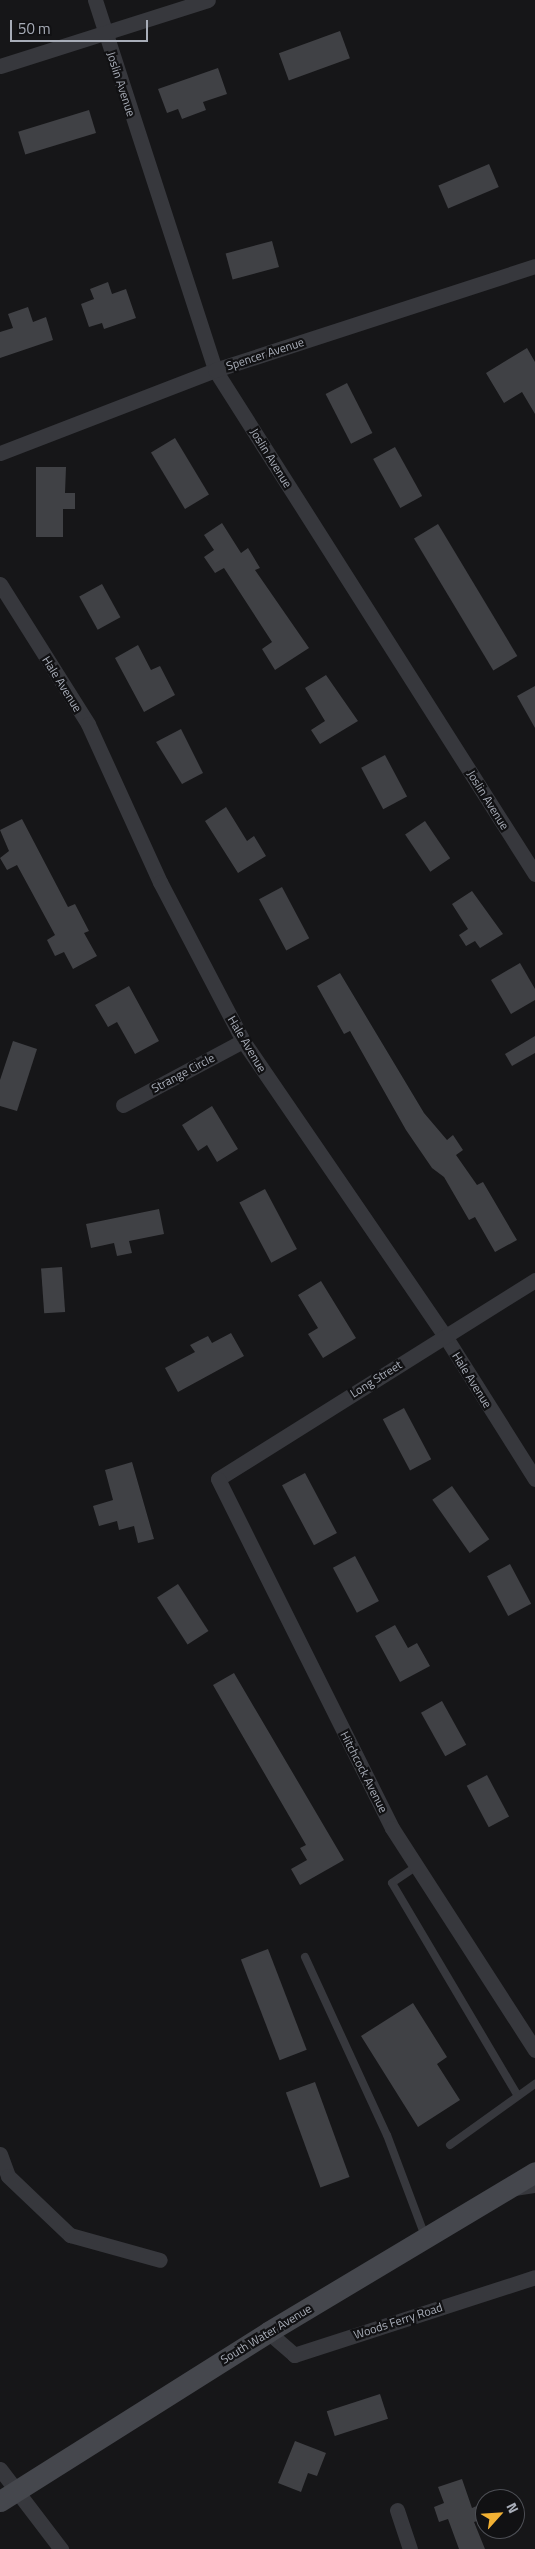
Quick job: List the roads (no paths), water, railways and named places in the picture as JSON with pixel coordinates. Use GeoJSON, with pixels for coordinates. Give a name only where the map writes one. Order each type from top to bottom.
{"type":"FeatureCollection","features":[{"type":"Feature","properties":{"kind":"main road","name":"South Water Avenue"},"geometry":{"type":"LineString","coordinates":[[7,2496],[268,2332],[427,2240],[535,2172]]}},
{"type":"Feature","properties":{"kind":"street","name":"Joslin Avenue"},"geometry":{"type":"LineString","coordinates":[[95,0],[215,370],[535,874]]}},
{"type":"Feature","properties":{"kind":"street"},"geometry":{"type":"LineString","coordinates":[[0,66],[208,0]]}},
{"type":"Feature","properties":{"kind":"street","name":"Spencer Avenue"},"geometry":{"type":"LineString","coordinates":[[0,453],[215,370],[535,266]]}},
{"type":"Feature","properties":{"kind":"street","name":"Hale Avenue"},"geometry":{"type":"LineString","coordinates":[[0,584],[88,724],[160,882],[243,1041],[445,1336],[535,1479]]}},
{"type":"Feature","properties":{"kind":"street","name":"Strange Circle"},"geometry":{"type":"LineString","coordinates":[[123,1105],[243,1041]]}},
{"type":"Feature","properties":{"kind":"street","name":"Long Street"},"geometry":{"type":"LineString","coordinates":[[218,1479],[535,1280]]}},
{"type":"Feature","properties":{"kind":"street","name":"Hitchcock Avenue"},"geometry":{"type":"LineString","coordinates":[[218,1479],[392,1828],[535,2050]]}},
{"type":"Feature","properties":{"kind":"street"},"geometry":{"type":"LineString","coordinates":[[0,2154],[8,2176],[70,2235],[160,2260]]}},
{"type":"Feature","properties":{"kind":"street","name":"Woods Ferry Road"},"geometry":{"type":"LineString","coordinates":[[268,2332],[294,2355],[535,2277]]}},
{"type":"Feature","properties":{"kind":"street"},"geometry":{"type":"LineString","coordinates":[[0,2468],[7,2496],[61,2549]]}},
{"type":"Feature","properties":{"kind":"street"},"geometry":{"type":"LineString","coordinates":[[397,2510],[410,2549]]}},
{"type":"Feature","properties":{"kind":"lane"},"geometry":{"type":"LineString","coordinates":[[417,1866],[392,1883],[518,2096]]}},
{"type":"Feature","properties":{"kind":"lane"},"geometry":{"type":"LineString","coordinates":[[305,1957],[387,2134],[427,2240]]}},
{"type":"Feature","properties":{"kind":"lane"},"geometry":{"type":"LineString","coordinates":[[450,2145],[535,2084]]}},
{"type":"Feature","properties":{"kind":"lane"},"geometry":{"type":"LineString","coordinates":[[500,2194],[535,2189]]}}]}
